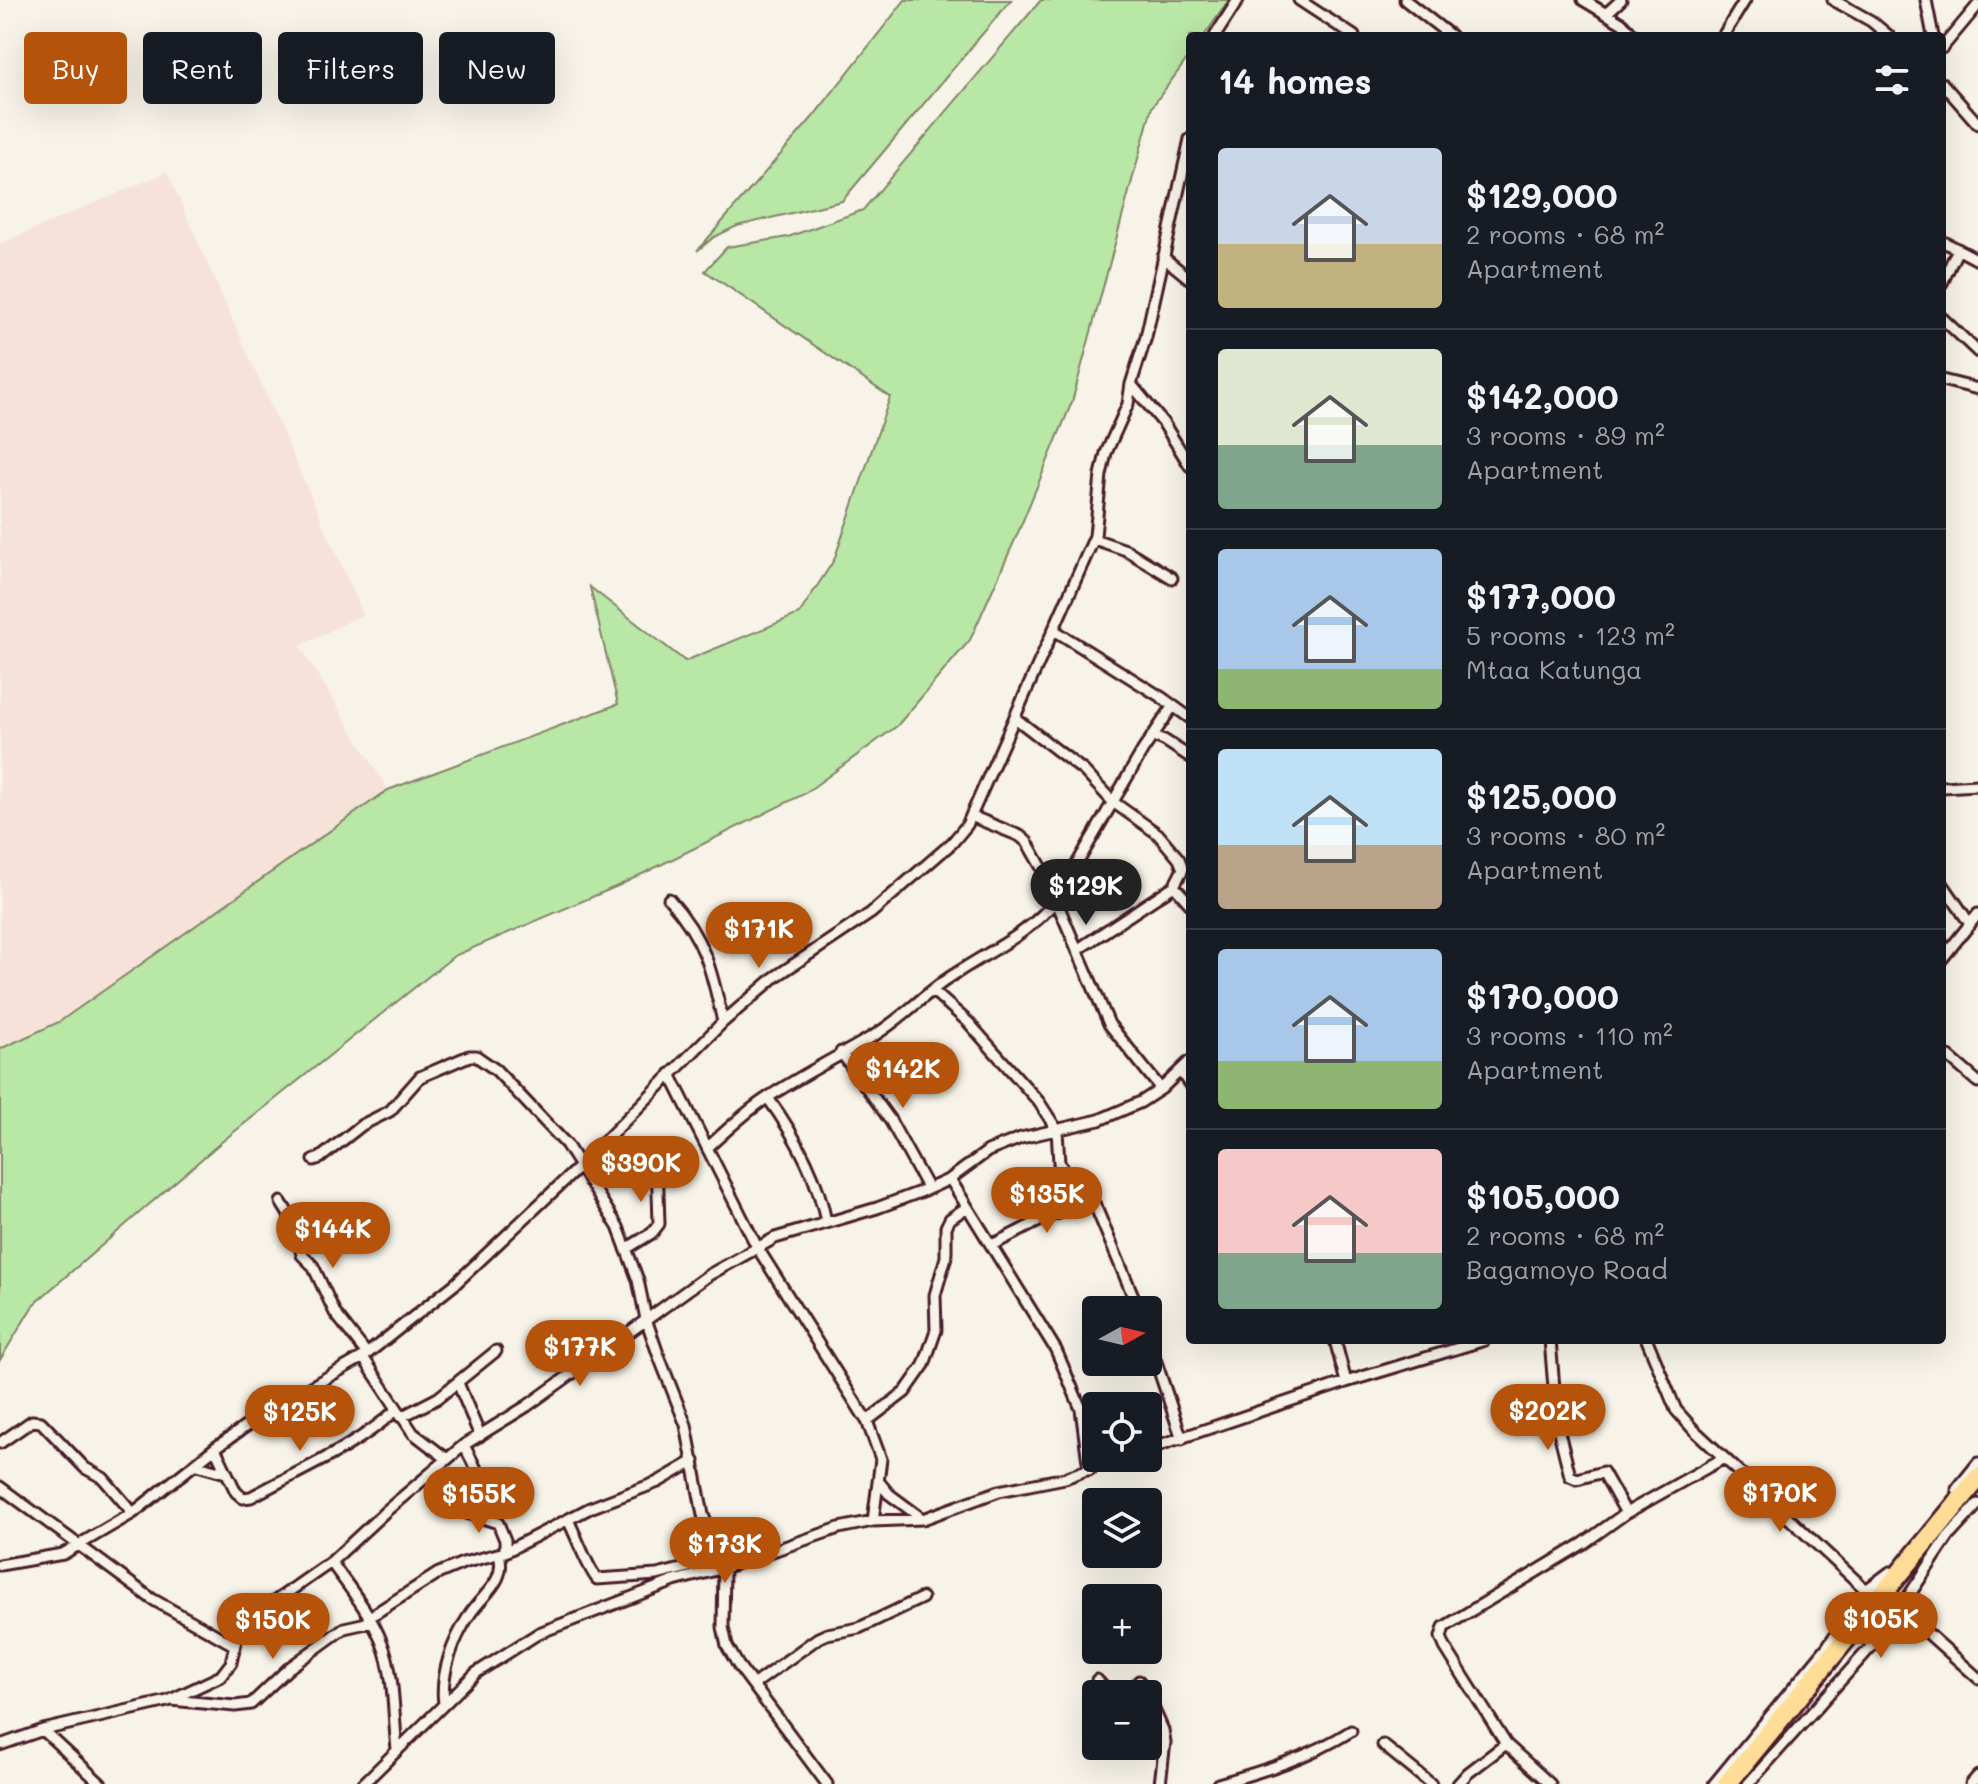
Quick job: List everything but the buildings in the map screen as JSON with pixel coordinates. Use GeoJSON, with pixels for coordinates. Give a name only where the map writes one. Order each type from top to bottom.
{"type":"FeatureCollection","features":[{"type":"Feature","properties":{"kind":"highway"},"geometry":{"type":"LineString","coordinates":[[1727,1784],[1872,1594],[1978,1478]]}},
{"type":"Feature","properties":{"kind":"street"},"geometry":{"type":"LineString","coordinates":[[1218,32],[1238,0]]}},
{"type":"Feature","properties":{"kind":"street"},"geometry":{"type":"LineString","coordinates":[[1299,0],[1348,32]]}},
{"type":"Feature","properties":{"kind":"street"},"geometry":{"type":"LineString","coordinates":[[1405,0],[1446,32]]}},
{"type":"Feature","properties":{"kind":"street"},"geometry":{"type":"LineString","coordinates":[[1583,0],[1607,13],[1630,32]]}},
{"type":"Feature","properties":{"kind":"street"},"geometry":{"type":"LineString","coordinates":[[1607,13],[1621,0]]}},
{"type":"Feature","properties":{"kind":"street"},"geometry":{"type":"LineString","coordinates":[[1725,32],[1745,0]]}},
{"type":"Feature","properties":{"kind":"street"},"geometry":{"type":"LineString","coordinates":[[1833,0],[1884,32]]}},
{"type":"Feature","properties":{"kind":"street"},"geometry":{"type":"LineString","coordinates":[[1926,0],[1932,32]]}},
{"type":"Feature","properties":{"kind":"street"},"geometry":{"type":"LineString","coordinates":[[1946,43],[1978,5]]}},
{"type":"Feature","properties":{"kind":"street"},"geometry":{"type":"LineString","coordinates":[[1946,88],[1978,124]]}},
{"type":"Feature","properties":{"kind":"street"},"geometry":{"type":"LineString","coordinates":[[0,1565],[63,1554],[133,1513],[265,1413],[365,1356],[455,1284],[580,1166],[723,1022],[775,977],[871,913],[952,843],[967,825],[1094,539],[1104,464],[1128,404],[1146,337],[1186,156]]}},
{"type":"Feature","properties":{"kind":"street"},"geometry":{"type":"LineString","coordinates":[[1946,243],[1978,260]]}},
{"type":"Feature","properties":{"kind":"street"},"geometry":{"type":"LineString","coordinates":[[1946,274],[1958,249]]}},
{"type":"Feature","properties":{"kind":"street"},"geometry":{"type":"LineString","coordinates":[[1163,257],[1186,276]]}},
{"type":"Feature","properties":{"kind":"street"},"geometry":{"type":"LineString","coordinates":[[1946,322],[1978,352]]}},
{"type":"Feature","properties":{"kind":"street"},"geometry":{"type":"LineString","coordinates":[[1946,381],[1978,389]]}},
{"type":"Feature","properties":{"kind":"street"},"geometry":{"type":"LineString","coordinates":[[1131,384],[1164,424],[1186,460]]}},
{"type":"Feature","properties":{"kind":"street"},"geometry":{"type":"LineString","coordinates":[[1094,539],[1126,550],[1172,578]]}},
{"type":"Feature","properties":{"kind":"street"},"geometry":{"type":"LineString","coordinates":[[1054,630],[1186,715]]}},
{"type":"Feature","properties":{"kind":"street"},"geometry":{"type":"LineString","coordinates":[[707,1148],[768,1098],[841,1052],[869,1039],[899,1019],[956,972],[995,951],[1044,916],[1173,706]]}},
{"type":"Feature","properties":{"kind":"street"},"geometry":{"type":"LineString","coordinates":[[1015,718],[1084,771],[1113,802],[1142,820],[1171,847],[1183,869],[1174,886],[1077,950]]}},
{"type":"Feature","properties":{"kind":"street"},"geometry":{"type":"LineString","coordinates":[[1152,736],[1186,754]]}},
{"type":"Feature","properties":{"kind":"street"},"geometry":{"type":"LineString","coordinates":[[1946,786],[1978,785]]}},
{"type":"Feature","properties":{"kind":"street"},"geometry":{"type":"LineString","coordinates":[[971,816],[1020,836],[1027,842],[1056,900],[1109,1024],[1161,1089]]}},
{"type":"Feature","properties":{"kind":"street"},"geometry":{"type":"LineString","coordinates":[[1174,886],[1186,900]]}},
{"type":"Feature","properties":{"kind":"street"},"geometry":{"type":"LineString","coordinates":[[1946,889],[1970,924]]}},
{"type":"Feature","properties":{"kind":"street"},"geometry":{"type":"LineString","coordinates":[[669,899],[703,945],[723,1022]]}},
{"type":"Feature","properties":{"kind":"street"},"geometry":{"type":"LineString","coordinates":[[1946,954],[1978,914]]}},
{"type":"Feature","properties":{"kind":"street"},"geometry":{"type":"LineString","coordinates":[[933,991],[968,1022],[1032,1092],[1057,1130],[1059,1163],[1073,1184],[1093,1203],[1133,1296]]}},
{"type":"Feature","properties":{"kind":"street"},"geometry":{"type":"LineString","coordinates":[[841,1052],[890,1120],[928,1189]]}},
{"type":"Feature","properties":{"kind":"street"},"geometry":{"type":"LineString","coordinates":[[314,1160],[362,1125],[390,1111],[420,1077],[469,1056],[476,1056],[496,1070],[566,1144],[618,1227],[638,1280],[646,1319],[686,1425],[703,1515],[723,1564],[723,1627],[727,1646],[827,1784]]}},
{"type":"Feature","properties":{"kind":"street"},"geometry":{"type":"LineString","coordinates":[[1949,1057],[1978,1082]]}},
{"type":"Feature","properties":{"kind":"street"},"geometry":{"type":"LineString","coordinates":[[0,1745],[43,1730],[170,1700],[221,1676],[231,1663],[234,1645],[242,1629],[261,1611],[331,1562],[464,1445],[527,1406],[707,1276],[757,1247],[775,1238],[877,1208],[928,1189],[950,1179],[988,1151],[1021,1138],[1099,1120],[1141,1102],[1161,1089],[1186,1065]]}},
{"type":"Feature","properties":{"kind":"street"},"geometry":{"type":"LineString","coordinates":[[1180,1071],[1186,1079]]}},
{"type":"Feature","properties":{"kind":"street"},"geometry":{"type":"LineString","coordinates":[[670,1074],[757,1247],[867,1421],[881,1459],[873,1521]]}},
{"type":"Feature","properties":{"kind":"street"},"geometry":{"type":"LineString","coordinates":[[768,1098],[807,1163],[823,1204],[826,1222]]}},
{"type":"Feature","properties":{"kind":"street"},"geometry":{"type":"LineString","coordinates":[[626,1249],[652,1233],[659,1224],[657,1160]]}},
{"type":"Feature","properties":{"kind":"street"},"geometry":{"type":"LineString","coordinates":[[950,1179],[1056,1350],[1082,1417]]}},
{"type":"Feature","properties":{"kind":"street"},"geometry":{"type":"LineString","coordinates":[[281,1202],[294,1223],[302,1255],[313,1266],[335,1313],[365,1356],[398,1413],[413,1433],[447,1459]]}},
{"type":"Feature","properties":{"kind":"street"},"geometry":{"type":"LineString","coordinates":[[992,1245],[1049,1216],[1093,1203]]}},
{"type":"Feature","properties":{"kind":"street"},"geometry":{"type":"LineString","coordinates":[[867,1421],[905,1392],[915,1382],[924,1365],[936,1330],[935,1295],[946,1257],[946,1227],[950,1219],[967,1207]]}},
{"type":"Feature","properties":{"kind":"street"},"geometry":{"type":"LineString","coordinates":[[1336,1344],[1346,1382]]}},
{"type":"Feature","properties":{"kind":"street"},"geometry":{"type":"LineString","coordinates":[[1162,1445],[1346,1382],[1472,1344]]}},
{"type":"Feature","properties":{"kind":"street"},"geometry":{"type":"LineString","coordinates":[[1550,1344],[1557,1424],[1570,1476],[1577,1479],[1603,1472],[1626,1513]]}},
{"type":"Feature","properties":{"kind":"street"},"geometry":{"type":"LineString","coordinates":[[1649,1344],[1676,1410],[1872,1594],[1923,1629],[1978,1678]]}},
{"type":"Feature","properties":{"kind":"street"},"geometry":{"type":"LineString","coordinates":[[215,1448],[240,1497],[251,1497],[337,1451],[398,1413],[438,1398],[496,1351]]}},
{"type":"Feature","properties":{"kind":"street"},"geometry":{"type":"LineString","coordinates":[[1161,1376],[1182,1439]]}},
{"type":"Feature","properties":{"kind":"street"},"geometry":{"type":"LineString","coordinates":[[458,1383],[480,1436]]}},
{"type":"Feature","properties":{"kind":"street"},"geometry":{"type":"LineString","coordinates":[[0,1443],[32,1421],[41,1422],[85,1468],[103,1478],[133,1513]]}},
{"type":"Feature","properties":{"kind":"street"},"geometry":{"type":"LineString","coordinates":[[464,1445],[489,1505],[488,1518]]}},
{"type":"Feature","properties":{"kind":"street"},"geometry":{"type":"LineString","coordinates":[[1550,1784],[1506,1744],[1445,1647],[1441,1637],[1444,1627],[1584,1543],[1626,1513],[1724,1458]]}},
{"type":"Feature","properties":{"kind":"street"},"geometry":{"type":"LineString","coordinates":[[170,1700],[235,1706],[251,1704],[289,1668],[344,1628],[369,1620],[437,1574],[502,1553],[590,1508],[658,1482],[694,1461]]}},
{"type":"Feature","properties":{"kind":"street"},"geometry":{"type":"LineString","coordinates":[[1714,1784],[1978,1463]]}},
{"type":"Feature","properties":{"kind":"street"},"geometry":{"type":"LineString","coordinates":[[194,1464],[226,1473]]}},
{"type":"Feature","properties":{"kind":"street"},"geometry":{"type":"LineString","coordinates":[[363,1784],[476,1673],[539,1633],[674,1581],[839,1528],[873,1521],[923,1519],[999,1491],[1083,1472]]}},
{"type":"Feature","properties":{"kind":"street"},"geometry":{"type":"LineString","coordinates":[[879,1482],[889,1494],[923,1519]]}},
{"type":"Feature","properties":{"kind":"street"},"geometry":{"type":"LineString","coordinates":[[0,1487],[152,1599],[234,1645]]}},
{"type":"Feature","properties":{"kind":"street"},"geometry":{"type":"LineString","coordinates":[[1748,1784],[1886,1630],[1948,1537],[1978,1504]]}},
{"type":"Feature","properties":{"kind":"street"},"geometry":{"type":"LineString","coordinates":[[444,1704],[441,1683],[454,1646],[470,1615],[497,1583],[505,1540],[498,1523],[467,1513]]}},
{"type":"Feature","properties":{"kind":"street"},"geometry":{"type":"LineString","coordinates":[[568,1520],[597,1579],[657,1575],[723,1564]]}},
{"type":"Feature","properties":{"kind":"street"},"geometry":{"type":"LineString","coordinates":[[331,1562],[382,1643],[388,1668],[397,1749]]}},
{"type":"Feature","properties":{"kind":"street"},"geometry":{"type":"LineString","coordinates":[[753,1685],[818,1638],[859,1628],[922,1598]]}},
{"type":"Feature","properties":{"kind":"street"},"geometry":{"type":"LineString","coordinates":[[43,1730],[101,1784]]}},
{"type":"Feature","properties":{"kind":"street"},"geometry":{"type":"LineString","coordinates":[[1160,1784],[1165,1742],[1163,1730]]}},
{"type":"Feature","properties":{"kind":"street"},"geometry":{"type":"LineString","coordinates":[[1218,1784],[1268,1770],[1309,1751],[1328,1746],[1351,1731]]}},
{"type":"Feature","properties":{"kind":"street"},"geometry":{"type":"LineString","coordinates":[[1458,1784],[1506,1744]]}},
{"type":"Feature","properties":{"kind":"street"},"geometry":{"type":"LineString","coordinates":[[1383,1745],[1431,1784]]}},
{"type":"Feature","properties":{"kind":"street"},"geometry":{"type":"LineString","coordinates":[[1971,1784],[1978,1776]]}},
{"type":"Feature","properties":{"kind":"shaded area"},"geometry":{"type":"Polygon","coordinates":[[[167,172],[363,614],[300,646],[388,790],[59,1022],[0,1049],[0,244],[167,172]]]}},
{"type":"Feature","properties":{"kind":"green space"},"geometry":{"type":"Polygon","coordinates":[[[905,0],[1011,0],[842,201],[737,226],[714,237],[697,251],[812,118],[905,0]]]}},
{"type":"Feature","properties":{"kind":"green space"},"geometry":{"type":"Polygon","coordinates":[[[1041,0],[1229,0],[1207,32],[1186,32],[1186,60],[1152,107],[1072,402],[970,640],[897,726],[804,794],[620,885],[454,956],[219,1144],[34,1304],[0,1360],[0,1049],[59,1022],[388,790],[618,704],[590,587],[685,661],[799,614],[834,560],[890,397],[705,271],[727,247],[788,237],[863,210],[1041,0]]]}}]}
